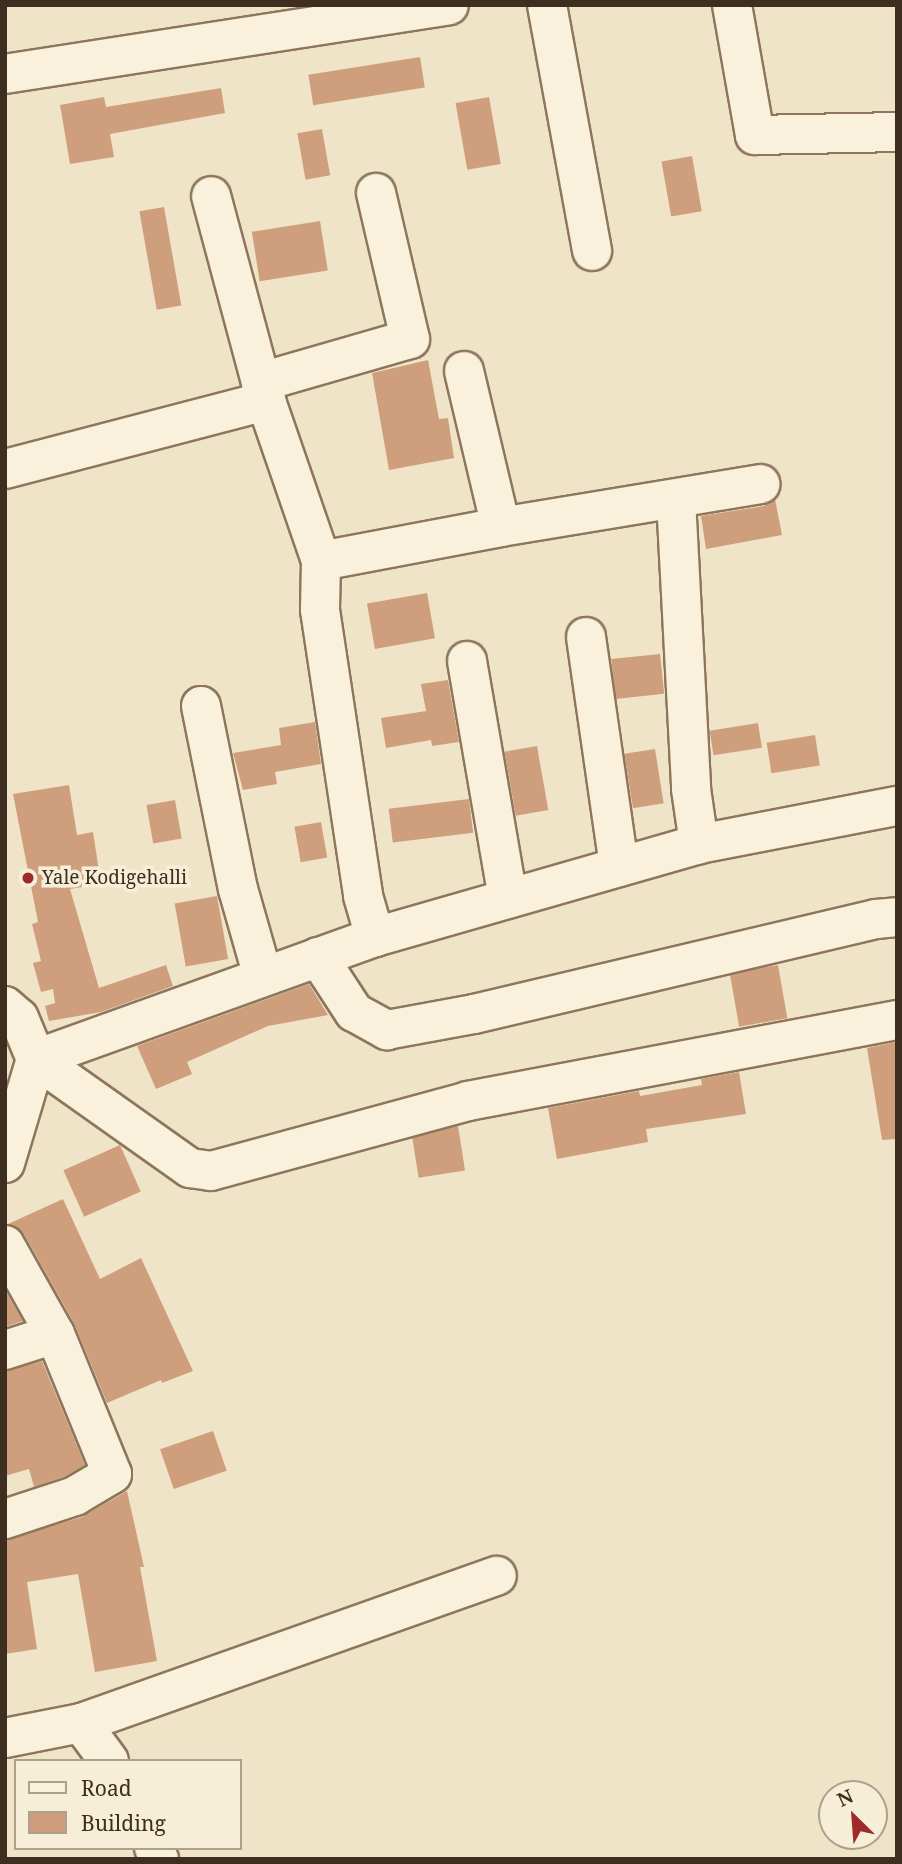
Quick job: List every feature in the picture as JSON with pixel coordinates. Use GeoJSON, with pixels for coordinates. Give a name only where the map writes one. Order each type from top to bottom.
{"type":"FeatureCollection","features":[{"type":"Feature","properties":{"kind":"street"},"geometry":{"type":"LineString","coordinates":[[5,74],[235,21],[449,5]]}},
{"type":"Feature","properties":{"kind":"street"},"geometry":{"type":"LineString","coordinates":[[547,5],[592,251]]}},
{"type":"Feature","properties":{"kind":"street"},"geometry":{"type":"LineString","coordinates":[[732,5],[755,135],[897,132]]}},
{"type":"Feature","properties":{"kind":"street"},"geometry":{"type":"LineString","coordinates":[[5,469],[264,391],[410,339],[376,193]]}},
{"type":"Feature","properties":{"kind":"street"},"geometry":{"type":"LineString","coordinates":[[211,196],[264,391],[321,561],[320,610],[363,896],[375,937]]}},
{"type":"Feature","properties":{"kind":"street"},"geometry":{"type":"LineString","coordinates":[[464,371],[501,527]]}},
{"type":"Feature","properties":{"kind":"street"},"geometry":{"type":"LineString","coordinates":[[321,561],[501,527],[760,484]]}},
{"type":"Feature","properties":{"kind":"street"},"geometry":{"type":"LineString","coordinates":[[676,499],[691,789],[699,844]]}},
{"type":"Feature","properties":{"kind":"street"},"geometry":{"type":"LineString","coordinates":[[586,637],[619,866]]}},
{"type":"Feature","properties":{"kind":"street"},"geometry":{"type":"LineString","coordinates":[[467,661],[508,898]]}},
{"type":"Feature","properties":{"kind":"street"},"geometry":{"type":"LineString","coordinates":[[201,706],[238,889],[262,977]]}},
{"type":"Feature","properties":{"kind":"street"},"geometry":{"type":"LineString","coordinates":[[36,1059],[375,937],[699,844],[897,806]]}},
{"type":"Feature","properties":{"kind":"street"},"geometry":{"type":"LineString","coordinates":[[318,957],[354,1012],[387,1030],[474,1014],[876,919],[897,917]]}},
{"type":"Feature","properties":{"kind":"street"},"geometry":{"type":"LineString","coordinates":[[5,1006],[19,1018],[36,1059],[190,1168],[211,1171],[468,1101],[897,1020]]}},
{"type":"Feature","properties":{"kind":"street"},"geometry":{"type":"LineString","coordinates":[[5,1163],[36,1059]]}},
{"type":"Feature","properties":{"kind":"street"},"geometry":{"type":"LineString","coordinates":[[5,1245],[55,1334],[112,1475],[75,1496],[5,1519]]}},
{"type":"Feature","properties":{"kind":"street"},"geometry":{"type":"LineString","coordinates":[[5,1350],[55,1334]]}},
{"type":"Feature","properties":{"kind":"street"},"geometry":{"type":"LineString","coordinates":[[5,1738],[81,1723],[497,1576]]}},
{"type":"Feature","properties":{"kind":"street"},"geometry":{"type":"LineString","coordinates":[[81,1723],[108,1759]]}},
{"type":"Feature","properties":{"kind":"building"},"geometry":{"type":"Polygon","coordinates":[[[420,57],[425,88],[313,105],[308,75],[420,57]]]}},
{"type":"Feature","properties":{"kind":"building"},"geometry":{"type":"Polygon","coordinates":[[[221,88],[225,113],[110,134],[114,157],[70,164],[60,105],[104,97],[106,107],[221,88]]]}},
{"type":"Feature","properties":{"kind":"building"},"geometry":{"type":"Polygon","coordinates":[[[489,97],[501,164],[467,170],[456,103],[489,97]]]}},
{"type":"Feature","properties":{"kind":"building"},"geometry":{"type":"Polygon","coordinates":[[[322,129],[330,175],[306,180],[297,133],[322,129]]]}},
{"type":"Feature","properties":{"kind":"building"},"geometry":{"type":"Polygon","coordinates":[[[692,156],[702,211],[671,217],[661,161],[692,156]]]}},
{"type":"Feature","properties":{"kind":"building"},"geometry":{"type":"Polygon","coordinates":[[[164,207],[181,305],[157,310],[139,211],[164,207]]]}},
{"type":"Feature","properties":{"kind":"building"},"geometry":{"type":"Polygon","coordinates":[[[320,221],[328,270],[260,281],[252,232],[320,221]]]}},
{"type":"Feature","properties":{"kind":"building"},"geometry":{"type":"Polygon","coordinates":[[[428,360],[439,419],[448,418],[454,458],[389,470],[372,373],[428,360]]]}},
{"type":"Feature","properties":{"kind":"building"},"geometry":{"type":"Polygon","coordinates":[[[775,499],[782,535],[706,549],[701,516],[764,506],[775,499]]]}},
{"type":"Feature","properties":{"kind":"building"},"geometry":{"type":"Polygon","coordinates":[[[427,593],[435,638],[375,649],[367,604],[427,593]]]}},
{"type":"Feature","properties":{"kind":"building"},"geometry":{"type":"Polygon","coordinates":[[[660,654],[664,694],[615,699],[611,659],[660,654]]]}},
{"type":"Feature","properties":{"kind":"building"},"geometry":{"type":"Polygon","coordinates":[[[448,680],[459,742],[432,746],[431,740],[386,748],[381,718],[426,711],[421,684],[448,680]]]}},
{"type":"Feature","properties":{"kind":"building"},"geometry":{"type":"Polygon","coordinates":[[[315,722],[321,764],[275,772],[277,784],[243,790],[233,753],[281,745],[279,728],[315,722]]]}},
{"type":"Feature","properties":{"kind":"building"},"geometry":{"type":"Polygon","coordinates":[[[758,723],[762,748],[714,755],[710,731],[758,723]]]}},
{"type":"Feature","properties":{"kind":"building"},"geometry":{"type":"Polygon","coordinates":[[[815,735],[820,766],[771,773],[767,743],[815,735]]]}},
{"type":"Feature","properties":{"kind":"building"},"geometry":{"type":"Polygon","coordinates":[[[537,746],[548,810],[516,816],[505,752],[537,746]]]}},
{"type":"Feature","properties":{"kind":"building"},"geometry":{"type":"Polygon","coordinates":[[[655,749],[664,803],[633,808],[624,754],[655,749]]]}},
{"type":"Feature","properties":{"kind":"building"},"geometry":{"type":"Polygon","coordinates":[[[69,785],[77,835],[93,832],[101,884],[70,889],[99,988],[166,965],[173,986],[101,1012],[49,1021],[45,1006],[55,1003],[53,989],[41,992],[33,963],[41,961],[32,924],[38,922],[13,794],[69,785]]]}},
{"type":"Feature","properties":{"kind":"building"},"geometry":{"type":"Polygon","coordinates":[[[469,799],[473,833],[393,843],[389,809],[469,799]]]}},
{"type":"Feature","properties":{"kind":"building"},"geometry":{"type":"Polygon","coordinates":[[[175,800],[182,838],[153,843],[146,805],[175,800]]]}},
{"type":"Feature","properties":{"kind":"building"},"geometry":{"type":"Polygon","coordinates":[[[321,822],[327,857],[301,862],[294,827],[321,822]]]}},
{"type":"Feature","properties":{"kind":"building"},"geometry":{"type":"Polygon","coordinates":[[[217,896],[228,959],[186,966],[175,903],[217,896]]]}},
{"type":"Feature","properties":{"kind":"building"},"geometry":{"type":"Polygon","coordinates":[[[778,965],[787,1018],[739,1027],[730,974],[778,965]]]}},
{"type":"Feature","properties":{"kind":"building"},"geometry":{"type":"Polygon","coordinates":[[[309,984],[328,1015],[268,1026],[187,1062],[192,1074],[156,1089],[137,1046],[309,984]]]}},
{"type":"Feature","properties":{"kind":"building"},"geometry":{"type":"Polygon","coordinates":[[[897,1042],[897,1139],[882,1140],[867,1048],[897,1042]]]}},
{"type":"Feature","properties":{"kind":"building"},"geometry":{"type":"Polygon","coordinates":[[[739,1072],[746,1114],[646,1129],[648,1142],[557,1159],[548,1108],[639,1091],[640,1096],[702,1085],[701,1079],[739,1072]]]}},
{"type":"Feature","properties":{"kind":"building"},"geometry":{"type":"Polygon","coordinates":[[[458,1126],[465,1170],[419,1178],[412,1133],[458,1126]]]}},
{"type":"Feature","properties":{"kind":"building"},"geometry":{"type":"Polygon","coordinates":[[[120,1145],[141,1192],[84,1217],[63,1170],[120,1145]]]}},
{"type":"Feature","properties":{"kind":"building"},"geometry":{"type":"Polygon","coordinates":[[[63,1199],[100,1279],[141,1258],[193,1371],[162,1383],[161,1380],[107,1403],[74,1323],[24,1234],[8,1224],[63,1199]]]}},
{"type":"Feature","properties":{"kind":"building"},"geometry":{"type":"Polygon","coordinates":[[[5,1290],[23,1321],[5,1327],[5,1290]]]}},
{"type":"Feature","properties":{"kind":"building"},"geometry":{"type":"Polygon","coordinates":[[[42,1361],[85,1465],[66,1476],[34,1487],[29,1469],[5,1476],[5,1371],[42,1361]]]}},
{"type":"Feature","properties":{"kind":"building"},"geometry":{"type":"Polygon","coordinates":[[[213,1431],[227,1471],[174,1489],[160,1449],[213,1431]]]}},
{"type":"Feature","properties":{"kind":"building"},"geometry":{"type":"Polygon","coordinates":[[[127,1491],[144,1567],[140,1567],[157,1661],[95,1672],[78,1574],[27,1582],[37,1649],[5,1654],[5,1540],[82,1517],[127,1491]]]}},
{"type":"Feature","properties":{"kind":"place","name":"Yale Kodigehalli"},"geometry":{"type":"Point","coordinates":[28,878]}}]}
